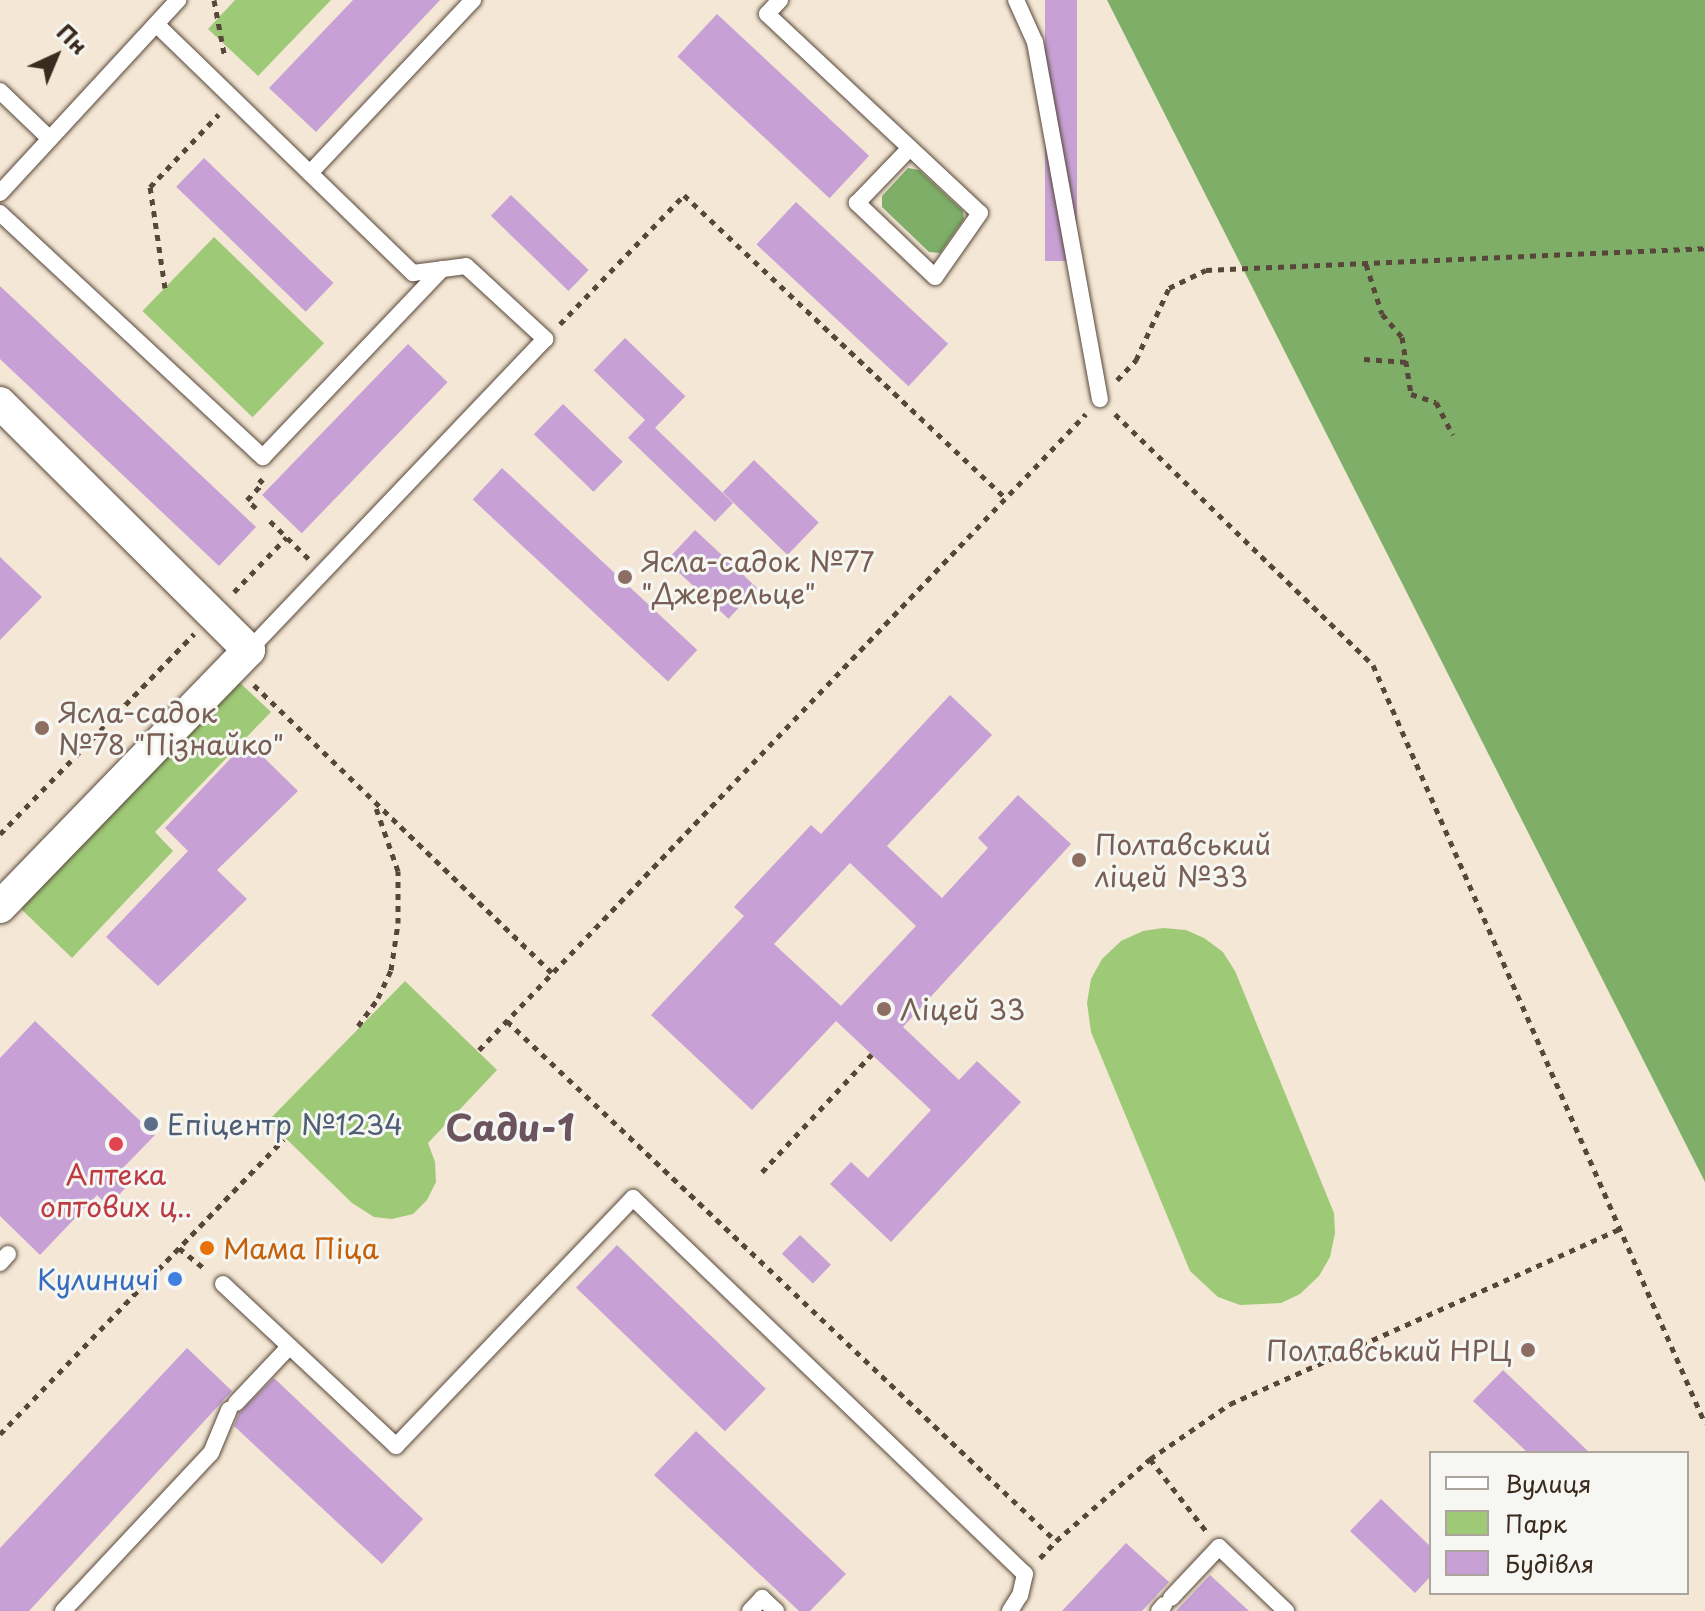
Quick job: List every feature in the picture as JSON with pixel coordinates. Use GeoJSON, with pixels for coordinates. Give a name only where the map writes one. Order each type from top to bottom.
{"type":"FeatureCollection","features":[{"type":"Feature","properties":{"kind":"street"},"geometry":{"type":"LineString","coordinates":[[0,403],[213,614],[242,658],[0,907]]}},
{"type":"Feature","properties":{"kind":"lane"},"geometry":{"type":"LineString","coordinates":[[0,193],[178,0]]}},
{"type":"Feature","properties":{"kind":"lane"},"geometry":{"type":"LineString","coordinates":[[310,173],[473,0]]}},
{"type":"Feature","properties":{"kind":"lane"},"geometry":{"type":"LineString","coordinates":[[780,0],[767,14],[980,213],[935,277],[857,203],[910,148]]}},
{"type":"Feature","properties":{"kind":"lane"},"geometry":{"type":"LineString","coordinates":[[1016,0],[1035,42],[1100,399]]}},
{"type":"Feature","properties":{"kind":"lane"},"geometry":{"type":"LineString","coordinates":[[156,24],[413,273],[466,266],[545,339],[242,658]]}},
{"type":"Feature","properties":{"kind":"lane"},"geometry":{"type":"LineString","coordinates":[[0,91],[50,139]]}},
{"type":"Feature","properties":{"kind":"lane"},"geometry":{"type":"LineString","coordinates":[[0,213],[263,457],[442,269]]}},
{"type":"Feature","properties":{"kind":"lane"},"geometry":{"type":"LineString","coordinates":[[223,1284],[396,1446],[633,1198],[1025,1574],[1020,1595],[1010,1611]]}},
{"type":"Feature","properties":{"kind":"lane"},"geometry":{"type":"LineString","coordinates":[[63,1611],[211,1453],[233,1407],[289,1347]]}},
{"type":"Feature","properties":{"kind":"lane"},"geometry":{"type":"LineString","coordinates":[[1165,1605],[1219,1547],[1286,1611]]}},
{"type":"Feature","properties":{"kind":"lane"},"geometry":{"type":"LineString","coordinates":[[750,1611],[762,1598],[776,1611]]}},
{"type":"Feature","properties":{"kind":"path"},"geometry":{"type":"LineString","coordinates":[[165,288],[150,187],[233,98],[214,0]]}},
{"type":"Feature","properties":{"kind":"path"},"geometry":{"type":"LineString","coordinates":[[545,339],[684,195],[1005,498]]}},
{"type":"Feature","properties":{"kind":"path"},"geometry":{"type":"LineString","coordinates":[[479,1050],[1136,360],[1169,288],[1206,270],[1705,248]]}},
{"type":"Feature","properties":{"kind":"path"},"geometry":{"type":"LineString","coordinates":[[1366,264],[1382,314],[1402,337],[1411,394],[1436,402],[1453,435]]}},
{"type":"Feature","properties":{"kind":"path"},"geometry":{"type":"LineString","coordinates":[[1364,359],[1407,362]]}},
{"type":"Feature","properties":{"kind":"path"},"geometry":{"type":"LineString","coordinates":[[1100,399],[1373,665],[1705,1423]]}},
{"type":"Feature","properties":{"kind":"path"},"geometry":{"type":"LineString","coordinates":[[252,473],[263,483],[247,500],[256,508]]}},
{"type":"Feature","properties":{"kind":"path"},"geometry":{"type":"LineString","coordinates":[[270,521],[324,573]]}},
{"type":"Feature","properties":{"kind":"path"},"geometry":{"type":"LineString","coordinates":[[0,834],[287,537]]}},
{"type":"Feature","properties":{"kind":"path"},"geometry":{"type":"LineString","coordinates":[[242,658],[373,801],[552,973]]}},
{"type":"Feature","properties":{"kind":"path"},"geometry":{"type":"LineString","coordinates":[[358,1026],[378,998],[391,970],[398,923],[398,871],[373,801]]}},
{"type":"Feature","properties":{"kind":"path"},"geometry":{"type":"LineString","coordinates":[[507,1021],[1056,1541],[1150,1459],[1230,1404],[1620,1229]]}},
{"type":"Feature","properties":{"kind":"path"},"geometry":{"type":"LineString","coordinates":[[762,1172],[872,1054]]}},
{"type":"Feature","properties":{"kind":"path"},"geometry":{"type":"LineString","coordinates":[[0,1434],[284,1139]]}},
{"type":"Feature","properties":{"kind":"path"},"geometry":{"type":"LineString","coordinates":[[179,1248],[223,1284]]}},
{"type":"Feature","properties":{"kind":"path"},"geometry":{"type":"LineString","coordinates":[[1150,1459],[1219,1547]]}},
{"type":"Feature","properties":{"kind":"green space"},"geometry":{"type":"Polygon","coordinates":[[[235,0],[331,0],[258,76],[208,29],[235,0]]]}},
{"type":"Feature","properties":{"kind":"green space"},"geometry":{"type":"Polygon","coordinates":[[[1107,0],[1705,0],[1705,1182],[1107,0]]]}},
{"type":"Feature","properties":{"kind":"green space"},"geometry":{"type":"Polygon","coordinates":[[[908,168],[919,170],[963,211],[964,219],[940,253],[929,252],[882,207],[882,196],[908,168]]]}},
{"type":"Feature","properties":{"kind":"green space"},"geometry":{"type":"Polygon","coordinates":[[[214,237],[324,343],[253,417],[142,311],[214,237]]]}},
{"type":"Feature","properties":{"kind":"green space"},"geometry":{"type":"Polygon","coordinates":[[[237,680],[271,712],[155,832],[173,851],[72,958],[19,907],[237,680]]]}},
{"type":"Feature","properties":{"kind":"green space"},"geometry":{"type":"Polygon","coordinates":[[[1163,928],[1186,930],[1204,938],[1223,952],[1235,971],[1334,1213],[1335,1233],[1330,1257],[1319,1276],[1300,1294],[1281,1303],[1240,1305],[1218,1297],[1190,1271],[1091,1032],[1087,1003],[1091,979],[1102,959],[1121,941],[1143,931],[1163,928]]]}},
{"type":"Feature","properties":{"kind":"green space"},"geometry":{"type":"Polygon","coordinates":[[[405,981],[497,1070],[428,1143],[435,1162],[436,1182],[427,1200],[413,1214],[392,1219],[374,1217],[352,1203],[268,1121],[405,981]]]}},
{"type":"Feature","properties":{"kind":"building"},"geometry":{"type":"Polygon","coordinates":[[[353,0],[440,0],[316,132],[269,88],[353,0]]]}},
{"type":"Feature","properties":{"kind":"building"},"geometry":{"type":"Polygon","coordinates":[[[1045,0],[1077,0],[1077,261],[1045,261],[1045,0]]]}},
{"type":"Feature","properties":{"kind":"building"},"geometry":{"type":"Polygon","coordinates":[[[717,14],[869,156],[830,198],[677,56],[717,14]]]}},
{"type":"Feature","properties":{"kind":"building"},"geometry":{"type":"Polygon","coordinates":[[[204,158],[333,283],[306,312],[176,187],[204,158]]]}},
{"type":"Feature","properties":{"kind":"building"},"geometry":{"type":"Polygon","coordinates":[[[511,195],[589,270],[569,291],[491,216],[511,195]]]}},
{"type":"Feature","properties":{"kind":"building"},"geometry":{"type":"Polygon","coordinates":[[[796,202],[948,344],[909,386],[756,244],[796,202]]]}},
{"type":"Feature","properties":{"kind":"building"},"geometry":{"type":"Polygon","coordinates":[[[0,286],[256,527],[219,566],[0,359],[0,286]]]}},
{"type":"Feature","properties":{"kind":"building"},"geometry":{"type":"Polygon","coordinates":[[[625,338],[685,396],[654,429],[594,370],[625,338]]]}},
{"type":"Feature","properties":{"kind":"building"},"geometry":{"type":"Polygon","coordinates":[[[408,344],[448,382],[302,533],[262,495],[408,344]]]}},
{"type":"Feature","properties":{"kind":"building"},"geometry":{"type":"Polygon","coordinates":[[[563,404],[623,462],[594,492],[534,434],[563,404]]]}},
{"type":"Feature","properties":{"kind":"building"},"geometry":{"type":"Polygon","coordinates":[[[646,419],[733,503],[715,522],[628,438],[646,419]]]}},
{"type":"Feature","properties":{"kind":"building"},"geometry":{"type":"Polygon","coordinates":[[[754,460],[819,523],[787,555],[723,492],[754,460]]]}},
{"type":"Feature","properties":{"kind":"building"},"geometry":{"type":"Polygon","coordinates":[[[502,468],[697,650],[668,682],[473,499],[502,468]]]}},
{"type":"Feature","properties":{"kind":"building"},"geometry":{"type":"Polygon","coordinates":[[[695,530],[757,588],[729,619],[666,561],[695,530]]]}},
{"type":"Feature","properties":{"kind":"building"},"geometry":{"type":"Polygon","coordinates":[[[0,557],[42,597],[0,640],[0,557]]]}},
{"type":"Feature","properties":{"kind":"building"},"geometry":{"type":"Polygon","coordinates":[[[950,695],[992,735],[887,846],[942,898],[988,848],[978,838],[1018,795],[1071,844],[903,1027],[959,1080],[977,1061],[1021,1102],[891,1242],[830,1184],[851,1162],[868,1178],[931,1110],[836,1021],[752,1110],[651,1015],[744,916],[734,907],[811,825],[821,834],[950,695]],[[850,863],[774,944],[841,1006],[916,926],[850,863]]]}},
{"type":"Feature","properties":{"kind":"building"},"geometry":{"type":"Polygon","coordinates":[[[247,741],[298,791],[217,870],[247,899],[158,986],[106,937],[188,851],[165,828],[247,741]]]}},
{"type":"Feature","properties":{"kind":"building"},"geometry":{"type":"Polygon","coordinates":[[[35,1021],[155,1135],[116,1175],[127,1186],[118,1196],[108,1206],[97,1195],[40,1255],[0,1216],[0,1058],[35,1021]]]}},
{"type":"Feature","properties":{"kind":"building"},"geometry":{"type":"Polygon","coordinates":[[[800,1235],[831,1265],[813,1284],[782,1254],[800,1235]]]}},
{"type":"Feature","properties":{"kind":"building"},"geometry":{"type":"Polygon","coordinates":[[[617,1245],[766,1389],[725,1431],[576,1287],[617,1245]]]}},
{"type":"Feature","properties":{"kind":"building"},"geometry":{"type":"Polygon","coordinates":[[[187,1348],[232,1391],[29,1611],[0,1611],[0,1548],[187,1348]]]}},
{"type":"Feature","properties":{"kind":"building"},"geometry":{"type":"Polygon","coordinates":[[[1503,1370],[1588,1451],[1526,1451],[1473,1401],[1503,1370]]]}},
{"type":"Feature","properties":{"kind":"building"},"geometry":{"type":"Polygon","coordinates":[[[274,1378],[423,1519],[382,1564],[234,1426],[239,1413],[274,1378]]]}},
{"type":"Feature","properties":{"kind":"building"},"geometry":{"type":"Polygon","coordinates":[[[696,1431],[846,1574],[810,1611],[799,1611],[654,1475],[696,1431]]]}},
{"type":"Feature","properties":{"kind":"building"},"geometry":{"type":"Polygon","coordinates":[[[1381,1499],[1429,1545],[1429,1578],[1415,1593],[1350,1531],[1381,1499]]]}},
{"type":"Feature","properties":{"kind":"building"},"geometry":{"type":"Polygon","coordinates":[[[1126,1543],[1169,1582],[1142,1611],[1062,1611],[1126,1543]]]}},
{"type":"Feature","properties":{"kind":"building"},"geometry":{"type":"Polygon","coordinates":[[[1210,1575],[1249,1611],[1176,1611],[1210,1575]]]}},
{"type":"Feature","properties":{"kind":"place","name":"Ясла-садок №77 \"Джерельце\""},"geometry":{"type":"Point","coordinates":[625,577]}},
{"type":"Feature","properties":{"kind":"place","name":"Ясла-садок №78 \"Пізнайко\""},"geometry":{"type":"Point","coordinates":[42,728]}},
{"type":"Feature","properties":{"kind":"place","name":"Полтавський ліцей №33"},"geometry":{"type":"Point","coordinates":[1079,860]}},
{"type":"Feature","properties":{"kind":"place","name":"Ліцей 33"},"geometry":{"type":"Point","coordinates":[884,1009]}},
{"type":"Feature","properties":{"kind":"place","name":"Епіцентр №1234"},"geometry":{"type":"Point","coordinates":[151,1124]}},
{"type":"Feature","properties":{"kind":"place","name":"Аптека оптових ц‥"},"geometry":{"type":"Point","coordinates":[116,1144]}},
{"type":"Feature","properties":{"kind":"place","name":"Мама Піца"},"geometry":{"type":"Point","coordinates":[207,1248]}},
{"type":"Feature","properties":{"kind":"place","name":"Кулиничі"},"geometry":{"type":"Point","coordinates":[175,1279]}},
{"type":"Feature","properties":{"kind":"place","name":"Полтавський НРЦ"},"geometry":{"type":"Point","coordinates":[1528,1350]}},
{"type":"Feature","properties":{"kind":"district","name":"Сади-1"},"geometry":{"type":"Point","coordinates":[510,1127]}}]}
